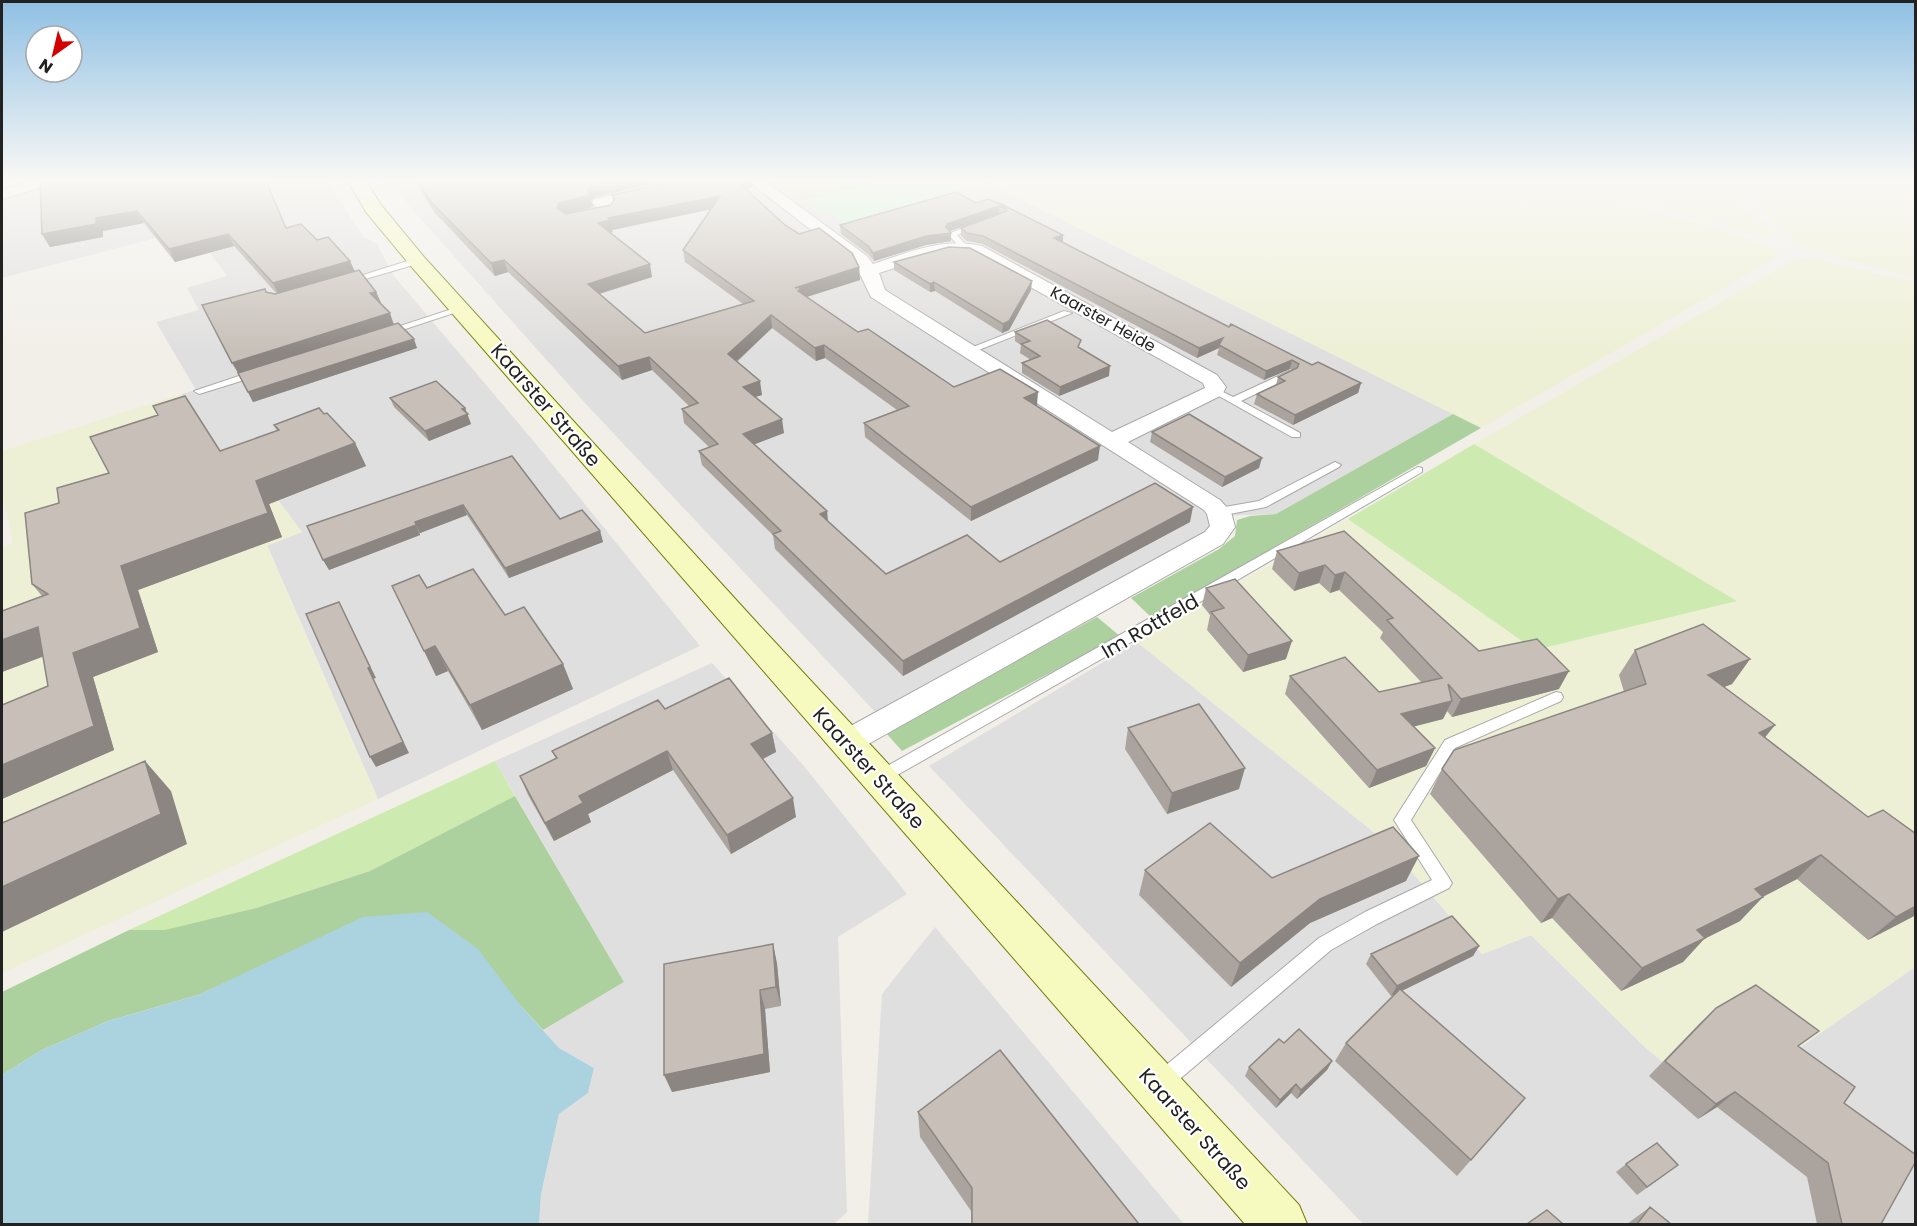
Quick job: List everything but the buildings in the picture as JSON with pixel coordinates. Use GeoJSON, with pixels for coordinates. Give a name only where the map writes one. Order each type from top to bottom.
{"type":"FeatureCollection","features":[{"type":"Feature","properties":{"kind":"main road","name":"Kaarster Straße"},"geometry":{"type":"LineString","coordinates":[[398,238],[1280,1224]]}},
{"type":"Feature","properties":{"kind":"street"},"geometry":{"type":"LineString","coordinates":[[831,238],[871,270],[872,282],[878,293],[1212,505],[1219,512],[1223,527],[1214,538],[847,742]]}},
{"type":"Feature","properties":{"kind":"street","name":"Kaarster Heide"},"geometry":{"type":"LineString","coordinates":[[871,270],[946,247],[964,247],[986,253],[1210,379],[1215,391]]}},
{"type":"Feature","properties":{"kind":"street"},"geometry":{"type":"LineString","coordinates":[[1110,442],[1215,391]]}},
{"type":"Feature","properties":{"kind":"lane"},"geometry":{"type":"LineString","coordinates":[[956,238],[964,247]]}},
{"type":"Feature","properties":{"kind":"lane"},"geometry":{"type":"LineString","coordinates":[[342,283],[417,261]]}},
{"type":"Feature","properties":{"kind":"lane"},"geometry":{"type":"LineString","coordinates":[[381,334],[461,309]]}},
{"type":"Feature","properties":{"kind":"lane"},"geometry":{"type":"LineString","coordinates":[[968,351],[1067,314]]}},
{"type":"Feature","properties":{"kind":"lane"},"geometry":{"type":"LineString","coordinates":[[199,391],[267,370]]}},
{"type":"Feature","properties":{"kind":"lane"},"geometry":{"type":"LineString","coordinates":[[1233,401],[1289,374]]}},
{"type":"Feature","properties":{"kind":"lane"},"geometry":{"type":"LineString","coordinates":[[1215,391],[1296,435]]}},
{"type":"Feature","properties":{"kind":"lane"},"geometry":{"type":"LineString","coordinates":[[1219,512],[1262,504],[1335,465]]}},
{"type":"Feature","properties":{"kind":"lane","name":"Im Rottfeld"},"geometry":{"type":"LineString","coordinates":[[879,778],[1127,639],[1418,470]]}},
{"type":"Feature","properties":{"kind":"lane"},"geometry":{"type":"LineString","coordinates":[[1156,1086],[1325,944],[1371,918],[1443,883],[1402,820],[1450,744],[1556,697]]}},
{"type":"Feature","properties":{"kind":"shaded area"},"geometry":{"type":"Polygon","coordinates":[[[2,238],[155,238],[2,278],[2,238]]]}},
{"type":"Feature","properties":{"kind":"shaded area"},"geometry":{"type":"Polygon","coordinates":[[[156,238],[366,238],[377,244],[394,276],[536,444],[700,646],[378,799],[267,545],[302,532],[225,461],[181,394],[196,390],[156,322],[199,310],[187,288],[227,276],[210,253],[175,262],[156,238]]]}},
{"type":"Feature","properties":{"kind":"shaded area"},"geometry":{"type":"Polygon","coordinates":[[[438,238],[1099,238],[1453,414],[1276,514],[1219,516],[1219,527],[878,715],[585,403],[438,238]]]}},
{"type":"Feature","properties":{"kind":"shaded area"},"geometry":{"type":"Polygon","coordinates":[[[1137,642],[1386,842],[1482,954],[1531,935],[1646,1048],[1716,1106],[1915,967],[1915,1224],[1363,1224],[929,766],[1137,642]]]}},
{"type":"Feature","properties":{"kind":"shaded area"},"geometry":{"type":"Polygon","coordinates":[[[712,663],[803,765],[907,894],[838,937],[847,1212],[834,1224],[539,1224],[541,1194],[559,1114],[588,1093],[594,1068],[559,1048],[543,1030],[624,982],[495,761],[712,663]]]}},
{"type":"Feature","properties":{"kind":"shaded area"},"geometry":{"type":"Polygon","coordinates":[[[935,927],[1184,1224],[868,1224],[882,994],[935,927]]]}},
{"type":"Feature","properties":{"kind":"green space"},"geometry":{"type":"Polygon","coordinates":[[[1099,238],[1747,238],[1778,251],[1777,256],[1765,264],[1481,428],[1099,238]]]}},
{"type":"Feature","properties":{"kind":"green space"},"geometry":{"type":"Polygon","coordinates":[[[1789,238],[1915,238],[1915,277],[1812,251],[1789,238]]]}},
{"type":"Feature","properties":{"kind":"green space"},"geometry":{"type":"Polygon","coordinates":[[[1807,258],[1915,282],[1915,967],[1716,1106],[1646,1048],[1531,935],[1483,954],[1386,842],[1137,642],[1348,519],[1535,650],[1736,601],[1474,444],[1796,259],[1807,258]]]}},
{"type":"Feature","properties":{"kind":"green space"},"geometry":{"type":"Polygon","coordinates":[[[181,394],[225,460],[247,458],[302,532],[267,546],[378,799],[2,973],[2,547],[13,543],[2,492],[2,451],[181,394]]]}},
{"type":"Feature","properties":{"kind":"green space"},"geometry":{"type":"Polygon","coordinates":[[[1453,414],[1481,428],[1152,618],[1131,598],[1219,549],[1235,536],[1237,520],[1250,516],[1276,514],[1453,414]]]}},
{"type":"Feature","properties":{"kind":"green space"},"geometry":{"type":"Polygon","coordinates":[[[1474,444],[1737,601],[1535,650],[1348,519],[1474,444]]]}},
{"type":"Feature","properties":{"kind":"green space"},"geometry":{"type":"Polygon","coordinates":[[[1097,617],[1120,636],[902,751],[886,733],[1097,617]]]}},
{"type":"Feature","properties":{"kind":"green space"},"geometry":{"type":"Polygon","coordinates":[[[495,761],[515,796],[370,871],[256,908],[165,931],[129,930],[495,761]]]}},
{"type":"Feature","properties":{"kind":"green space"},"geometry":{"type":"Polygon","coordinates":[[[515,796],[624,982],[543,1030],[521,1006],[279,959],[198,995],[108,1021],[40,1051],[2,1075],[2,992],[129,930],[165,930],[256,908],[370,871],[515,796]]]}},
{"type":"Feature","properties":{"kind":"water"},"geometry":{"type":"Polygon","coordinates":[[[427,912],[478,949],[521,1006],[559,1048],[594,1068],[588,1093],[559,1114],[541,1194],[539,1224],[2,1224],[2,1075],[40,1051],[108,1021],[198,995],[363,917],[427,912]]]}}]}
